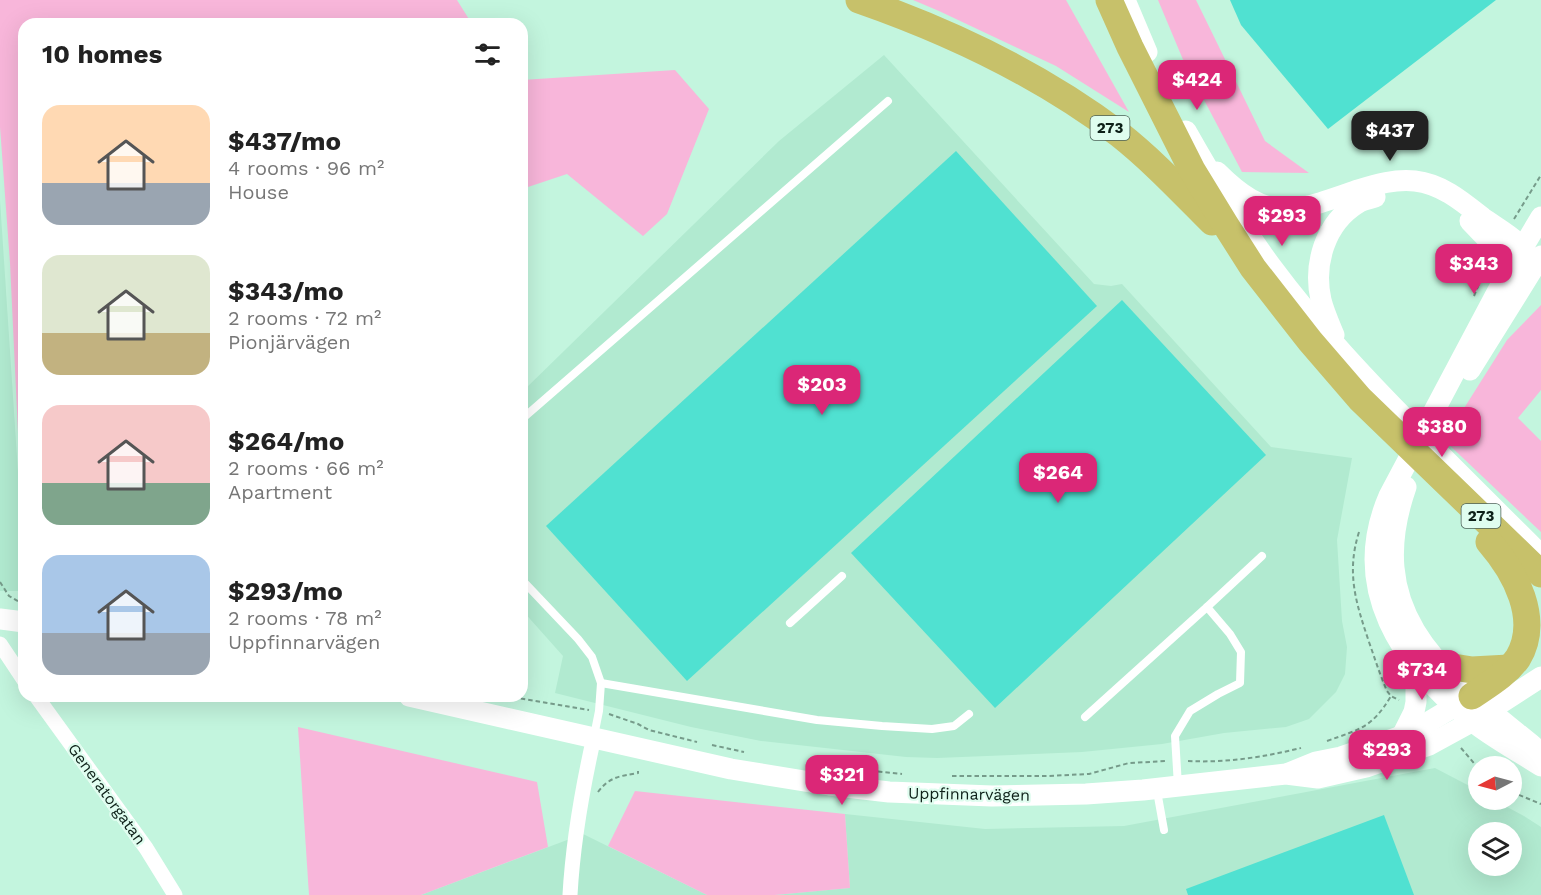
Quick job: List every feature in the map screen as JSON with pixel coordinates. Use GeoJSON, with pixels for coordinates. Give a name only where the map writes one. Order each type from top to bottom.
{"type":"FeatureCollection","features":[{"type":"Feature","properties":{"kind":"highway","name":"273"},"geometry":{"type":"LineString","coordinates":[[859,0],[937,30],[1000,60],[1081,107],[1120,135],[1218,228],[1360,399],[1541,574]]}},
{"type":"Feature","properties":{"kind":"highway"},"geometry":{"type":"LineString","coordinates":[[1110,0],[1130,48],[1192,170],[1253,268]]}},
{"type":"Feature","properties":{"kind":"highway"},"geometry":{"type":"LineString","coordinates":[[1420,458],[1462,513],[1501,556],[1516,579],[1528,612],[1527,637],[1518,659],[1492,682],[1472,708]]}},
{"type":"Feature","properties":{"kind":"highway"},"geometry":{"type":"LineString","coordinates":[[1429,666],[1472,670],[1509,668]]}},
{"type":"Feature","properties":{"kind":"main road","name":"273"},"geometry":{"type":"LineString","coordinates":[[1125,0],[1163,86],[1198,153],[1271,266],[1345,357],[1541,555]]}},
{"type":"Feature","properties":{"kind":"main road"},"geometry":{"type":"LineString","coordinates":[[1198,153],[1246,197],[1282,210],[1311,206],[1385,182],[1400,180],[1434,186],[1459,200],[1530,263]]}},
{"type":"Feature","properties":{"kind":"main road","name":"273"},"geometry":{"type":"LineString","coordinates":[[1345,357],[1321,301],[1318,280],[1319,259],[1325,240],[1334,225],[1359,202],[1389,193],[1413,192],[1434,196],[1464,215],[1504,254],[1530,263]]}},
{"type":"Feature","properties":{"kind":"main road"},"geometry":{"type":"LineString","coordinates":[[1402,736],[1414,712],[1429,666],[1426,649],[1412,627],[1397,588],[1393,552],[1397,514],[1395,498],[1411,472],[1447,398],[1530,263],[1541,217]]}},
{"type":"Feature","properties":{"kind":"main road"},"geometry":{"type":"LineString","coordinates":[[0,619],[18,621]]}},
{"type":"Feature","properties":{"kind":"main road"},"geometry":{"type":"LineString","coordinates":[[1429,666],[1472,708],[1541,766]]}},
{"type":"Feature","properties":{"kind":"main road"},"geometry":{"type":"LineString","coordinates":[[1472,708],[1541,677]]}},
{"type":"Feature","properties":{"kind":"main road","name":"Uppfinnarvägen"},"geometry":{"type":"LineString","coordinates":[[436,702],[764,775],[889,792],[992,796],[1086,794],[1167,788],[1286,774],[1318,778],[1366,767],[1429,745],[1472,708]]}},
{"type":"Feature","properties":{"kind":"main road"},"geometry":{"type":"LineString","coordinates":[[1472,708],[1541,753]]}},
{"type":"Feature","properties":{"kind":"main road","name":"Uppfinnarvägen"},"geometry":{"type":"LineString","coordinates":[[1286,774],[1316,762],[1366,749],[1472,708]]}},
{"type":"Feature","properties":{"kind":"street"},"geometry":{"type":"LineString","coordinates":[[0,644],[18,671]]}},
{"type":"Feature","properties":{"kind":"street","name":"Generatorgatan"},"geometry":{"type":"LineString","coordinates":[[40,702],[126,820],[175,895]]}},
{"type":"Feature","properties":{"kind":"street"},"geometry":{"type":"LineString","coordinates":[[570,895],[581,795],[594,737]]}},
{"type":"Feature","properties":{"kind":"lane"},"geometry":{"type":"LineString","coordinates":[[528,414],[888,101]]}},
{"type":"Feature","properties":{"kind":"lane"},"geometry":{"type":"LineString","coordinates":[[1085,717],[1262,556]]}},
{"type":"Feature","properties":{"kind":"lane"},"geometry":{"type":"LineString","coordinates":[[790,623],[842,576]]}},
{"type":"Feature","properties":{"kind":"lane"},"geometry":{"type":"LineString","coordinates":[[528,586],[592,657],[601,683],[594,737]]}},
{"type":"Feature","properties":{"kind":"lane"},"geometry":{"type":"LineString","coordinates":[[1164,830],[1167,788],[1176,761],[1175,736],[1190,711],[1218,693],[1240,683],[1241,652],[1230,634],[1207,607]]}},
{"type":"Feature","properties":{"kind":"lane"},"geometry":{"type":"LineString","coordinates":[[601,683],[817,720],[872,725],[932,729],[954,726],[969,714]]}},
{"type":"Feature","properties":{"kind":"path"},"geometry":{"type":"LineString","coordinates":[[0,582],[9,596],[18,601]]}},
{"type":"Feature","properties":{"kind":"path"},"geometry":{"type":"LineString","coordinates":[[1325,741],[1350,733],[1369,723],[1376,717],[1390,696]]}},
{"type":"Feature","properties":{"kind":"path"},"geometry":{"type":"LineString","coordinates":[[528,700],[599,711],[649,730],[744,752]]}},
{"type":"Feature","properties":{"kind":"path"},"geometry":{"type":"LineString","coordinates":[[950,776],[1089,774],[1129,763],[1228,760],[1276,754],[1308,746]]}},
{"type":"Feature","properties":{"kind":"path"},"geometry":{"type":"LineString","coordinates":[[857,770],[903,774]]}},
{"type":"Feature","properties":{"kind":"path"},"geometry":{"type":"LineString","coordinates":[[597,792],[612,779],[638,773],[638,771]]}},
{"type":"Feature","properties":{"kind":"path"},"geometry":{"type":"LineString","coordinates":[[1522,796],[1541,804]]}},
{"type":"Feature","properties":{"kind":"shaded area"},"geometry":{"type":"Polygon","coordinates":[[[0,0],[457,0],[468,18],[18,18],[18,433],[10,263],[0,127],[0,0]]]}},
{"type":"Feature","properties":{"kind":"shaded area"},"geometry":{"type":"Polygon","coordinates":[[[913,0],[1066,0],[1129,112],[1056,66],[913,0]]]}},
{"type":"Feature","properties":{"kind":"shaded area"},"geometry":{"type":"Polygon","coordinates":[[[1158,0],[1196,0],[1265,141],[1309,173],[1242,172],[1184,62],[1158,0]]]}},
{"type":"Feature","properties":{"kind":"shaded area"},"geometry":{"type":"Polygon","coordinates":[[[884,55],[1094,284],[1111,286],[1122,284],[1271,447],[1352,458],[1337,540],[1342,621],[1347,647],[1345,674],[1336,692],[1309,719],[1286,727],[1082,752],[937,758],[906,757],[761,741],[691,727],[555,693],[563,656],[528,617],[528,386],[779,141],[884,55]]]}},
{"type":"Feature","properties":{"kind":"shaded area"},"geometry":{"type":"Polygon","coordinates":[[[675,70],[709,109],[667,214],[643,236],[567,174],[528,187],[528,80],[675,70]]]}},
{"type":"Feature","properties":{"kind":"shaded area"},"geometry":{"type":"Polygon","coordinates":[[[0,200],[18,472],[18,591],[0,591],[0,200]]]}},
{"type":"Feature","properties":{"kind":"shaded area"},"geometry":{"type":"Polygon","coordinates":[[[1541,305],[1541,390],[1518,418],[1541,441],[1541,532],[1444,440],[1507,340],[1541,305]]]}},
{"type":"Feature","properties":{"kind":"shaded area"},"geometry":{"type":"Polygon","coordinates":[[[298,727],[537,782],[548,847],[421,895],[309,895],[298,727]]]}},
{"type":"Feature","properties":{"kind":"shaded area"},"geometry":{"type":"Polygon","coordinates":[[[1435,768],[1468,785],[1468,810],[1513,810],[1541,827],[1541,895],[775,895],[850,888],[845,814],[985,829],[1124,826],[1435,768]]]}},
{"type":"Feature","properties":{"kind":"shaded area"},"geometry":{"type":"Polygon","coordinates":[[[635,791],[845,814],[850,888],[775,895],[707,895],[608,846],[635,791]]]}},
{"type":"Feature","properties":{"kind":"shaded area"},"geometry":{"type":"Polygon","coordinates":[[[583,834],[707,895],[421,895],[583,834]]]}},
{"type":"Feature","properties":{"kind":"building"},"geometry":{"type":"Polygon","coordinates":[[[1230,0],[1496,0],[1328,129],[1241,25],[1230,0]]]}},
{"type":"Feature","properties":{"kind":"building"},"geometry":{"type":"Polygon","coordinates":[[[956,151],[1097,306],[687,681],[546,526],[956,151]]]}},
{"type":"Feature","properties":{"kind":"building"},"geometry":{"type":"Polygon","coordinates":[[[1122,300],[1266,455],[995,708],[851,553],[1122,300]]]}},
{"type":"Feature","properties":{"kind":"building"},"geometry":{"type":"Polygon","coordinates":[[[1384,815],[1414,895],[1188,895],[1186,889],[1384,815]]]}}]}
